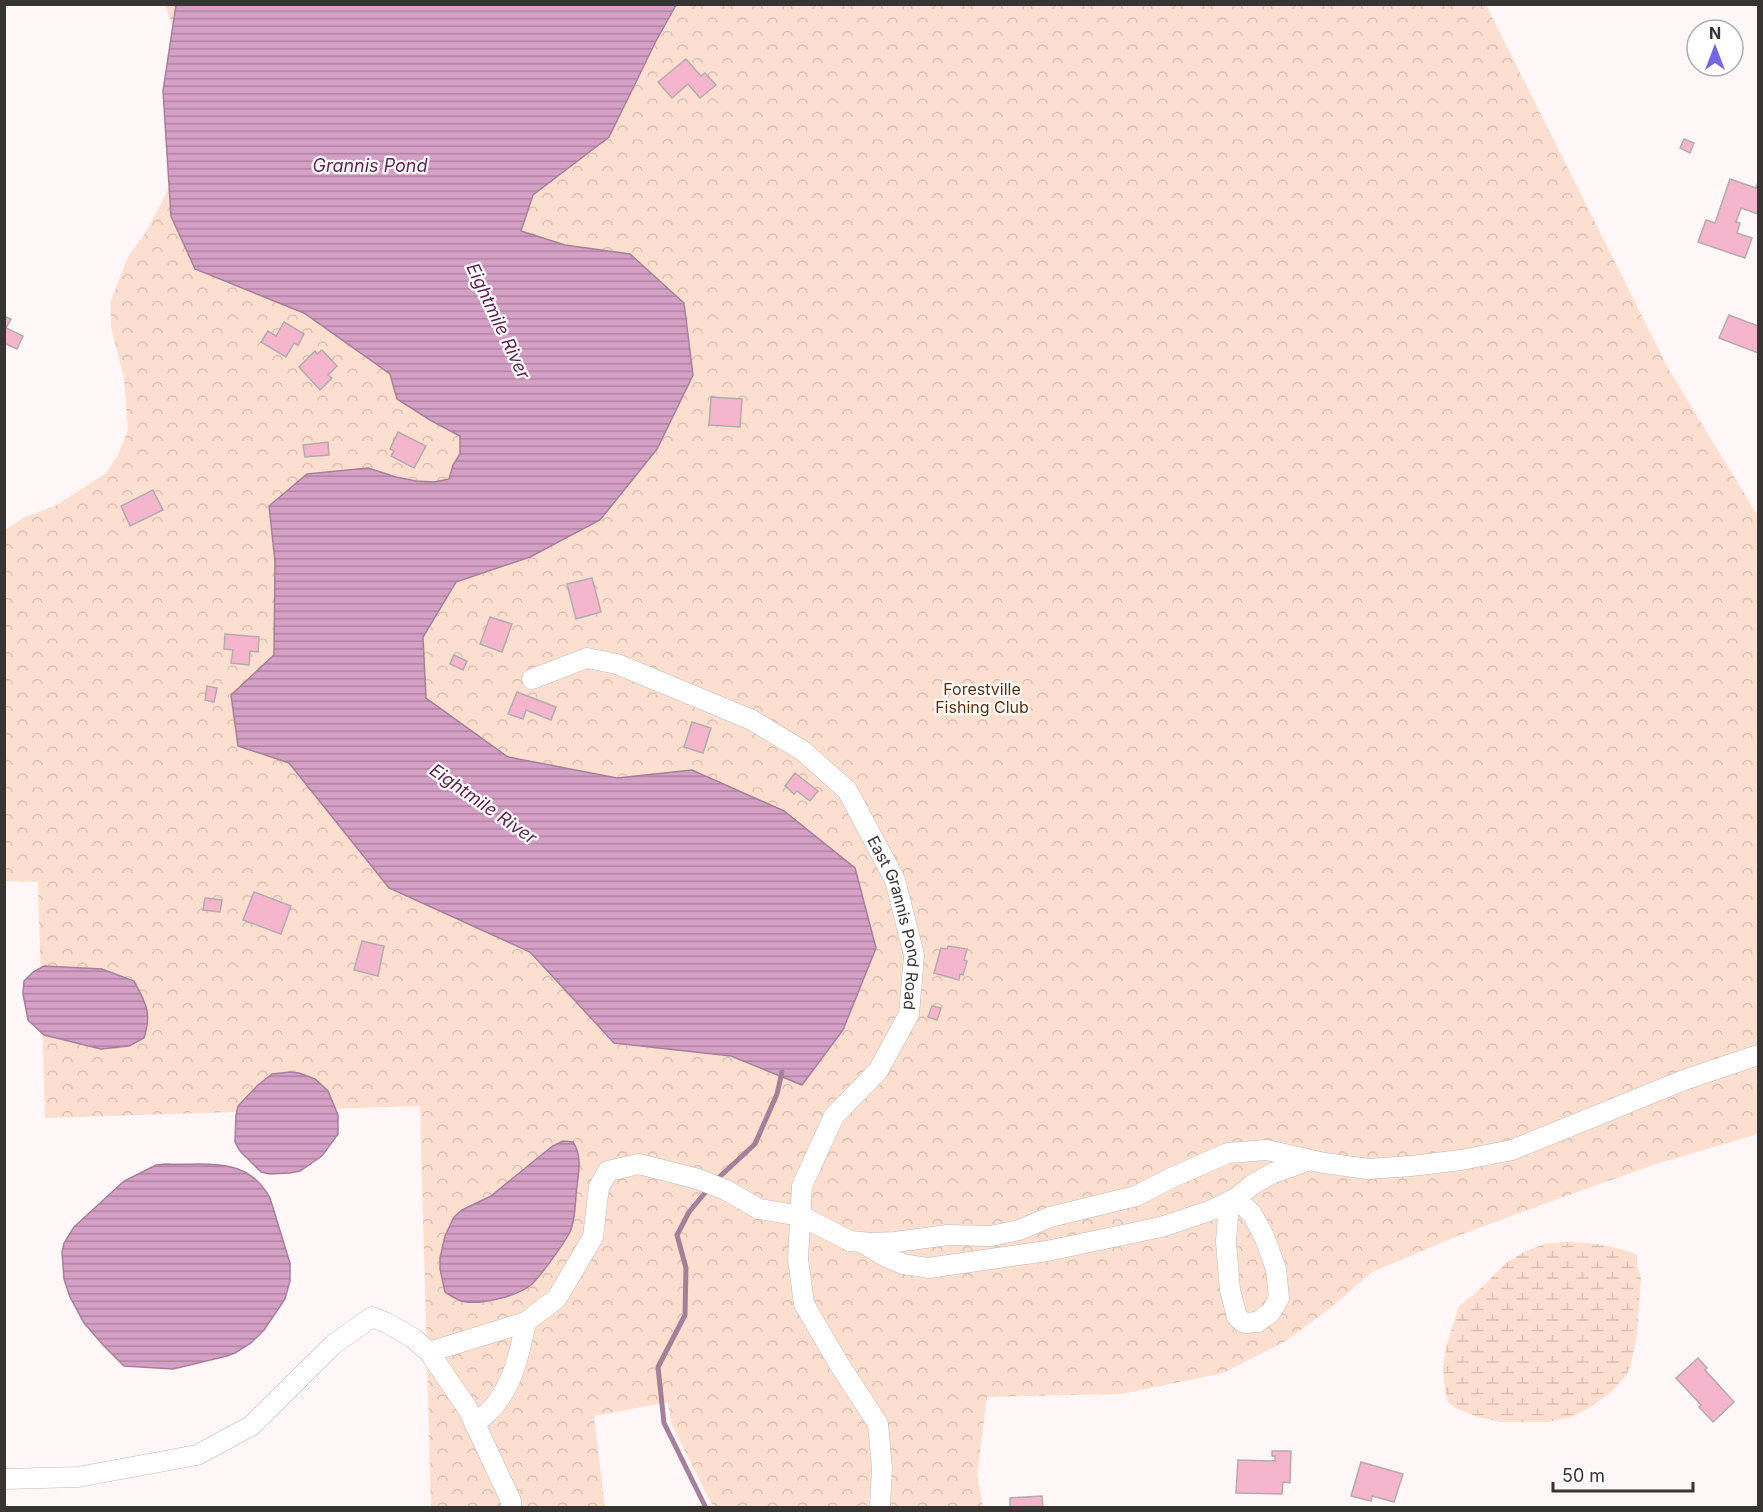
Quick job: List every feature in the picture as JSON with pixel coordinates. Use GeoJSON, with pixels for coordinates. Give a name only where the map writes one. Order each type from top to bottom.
{"type":"FeatureCollection","features":[{"type":"Feature","properties":{"kind":"street","name":"East Grannis Pond Road"},"geometry":{"type":"LineString","coordinates":[[532,679],[587,658],[616,664],[752,720],[803,751],[847,790],[895,880],[914,955],[909,1014],[878,1071],[834,1116],[802,1186],[798,1259],[804,1304],[878,1424],[882,1468],[880,1508]]}},
{"type":"Feature","properties":{"kind":"street"},"geometry":{"type":"LineString","coordinates":[[429,1352],[526,1322],[557,1298],[593,1237],[599,1187],[608,1171],[639,1164],[698,1179],[726,1190],[759,1209],[801,1216],[849,1241],[895,1242],[948,1235],[991,1236],[1020,1230],[1050,1217],[1136,1196],[1228,1153],[1267,1150],[1310,1160],[1368,1168],[1451,1161],[1512,1150],[1684,1080],[1758,1056]]}},
{"type":"Feature","properties":{"kind":"street"},"geometry":{"type":"LineString","coordinates":[[862,1243],[903,1264],[928,1268],[1047,1251],[1161,1227],[1212,1210],[1232,1200],[1273,1173],[1310,1160]]}},
{"type":"Feature","properties":{"kind":"street"},"geometry":{"type":"LineString","coordinates":[[1232,1200],[1252,1215],[1264,1236],[1276,1269],[1279,1298],[1271,1312],[1258,1322],[1244,1323],[1237,1317],[1230,1290],[1226,1242],[1232,1200]]}},
{"type":"Feature","properties":{"kind":"street"},"geometry":{"type":"LineString","coordinates":[[4,1479],[78,1477],[196,1455],[251,1426],[334,1344],[372,1317],[413,1338],[429,1352],[468,1409],[510,1501],[511,1508]]}},
{"type":"Feature","properties":{"kind":"street"},"geometry":{"type":"LineString","coordinates":[[475,1425],[495,1405],[512,1375],[521,1349],[526,1322]]}},
{"type":"Feature","properties":{"kind":"green space","name":"Forestville Fishing Club"},"geometry":{"type":"Polygon","coordinates":[[[165,5],[1486,5],[1669,370],[1758,516],[1758,1134],[1656,1164],[1552,1201],[1460,1235],[1372,1272],[1333,1306],[1286,1341],[1223,1373],[1121,1394],[987,1397],[977,1475],[983,1507],[713,1507],[671,1423],[668,1402],[594,1416],[605,1507],[431,1507],[420,1106],[45,1118],[38,882],[5,881],[5,530],[25,517],[57,505],[106,473],[118,455],[128,430],[124,378],[111,327],[111,301],[128,257],[146,232],[171,184],[188,73],[165,5]]]}},
{"type":"Feature","properties":{"kind":"green space"},"geometry":{"type":"Polygon","coordinates":[[[1565,1242],[1602,1245],[1637,1255],[1637,1266],[1641,1278],[1637,1335],[1630,1368],[1625,1377],[1610,1393],[1591,1407],[1571,1417],[1548,1422],[1500,1422],[1457,1409],[1448,1402],[1443,1368],[1446,1347],[1459,1306],[1476,1293],[1506,1263],[1524,1252],[1544,1244],[1565,1242]]]}},
{"type":"Feature","properties":{"kind":"water","name":"Grannis Pond"},"geometry":{"type":"Polygon","coordinates":[[[176,5],[676,5],[609,137],[533,195],[521,231],[565,245],[630,254],[684,303],[693,375],[657,449],[600,520],[530,557],[456,582],[423,637],[426,698],[508,757],[617,778],[692,770],[784,811],[855,868],[876,948],[843,1030],[802,1085],[731,1056],[614,1043],[530,952],[389,888],[289,763],[238,746],[231,695],[274,655],[275,561],[269,506],[307,474],[368,468],[416,481],[434,482],[449,479],[453,465],[460,454],[460,436],[397,399],[390,374],[304,313],[195,269],[171,216],[163,91],[176,5]]]}},
{"type":"Feature","properties":{"kind":"water"},"geometry":{"type":"Polygon","coordinates":[[[44,966],[102,969],[134,981],[148,1015],[144,1038],[129,1046],[101,1049],[44,1035],[28,1020],[23,994],[24,981],[44,966]]]}},
{"type":"Feature","properties":{"kind":"water"},"geometry":{"type":"Polygon","coordinates":[[[290,1072],[315,1079],[328,1091],[338,1115],[338,1134],[322,1156],[300,1171],[270,1174],[261,1172],[240,1151],[235,1142],[238,1106],[272,1074],[290,1072]]]}},
{"type":"Feature","properties":{"kind":"water"},"geometry":{"type":"Polygon","coordinates":[[[563,1141],[573,1142],[579,1158],[574,1215],[570,1232],[547,1267],[526,1288],[500,1298],[482,1302],[466,1302],[445,1292],[440,1258],[445,1236],[454,1217],[462,1210],[491,1196],[545,1152],[563,1141]]]}},
{"type":"Feature","properties":{"kind":"water"},"geometry":{"type":"Polygon","coordinates":[[[156,1165],[224,1166],[238,1169],[261,1184],[270,1198],[290,1263],[290,1281],[285,1299],[264,1330],[251,1343],[235,1353],[173,1369],[124,1366],[84,1323],[70,1297],[64,1279],[62,1252],[64,1243],[74,1227],[124,1181],[156,1165]]]}},
{"type":"Feature","properties":{"kind":"building"},"geometry":{"type":"Polygon","coordinates":[[[686,59],[701,76],[705,73],[716,85],[700,98],[688,84],[672,98],[658,82],[686,59]]]}},
{"type":"Feature","properties":{"kind":"building"},"geometry":{"type":"Polygon","coordinates":[[[1684,139],[1694,143],[1690,153],[1680,148],[1684,139]]]}},
{"type":"Feature","properties":{"kind":"building"},"geometry":{"type":"Polygon","coordinates":[[[1730,179],[1756,188],[1758,182],[1758,214],[1741,208],[1736,222],[1740,223],[1737,233],[1752,238],[1745,258],[1698,242],[1706,220],[1715,223],[1730,179]]]}},
{"type":"Feature","properties":{"kind":"building"},"geometry":{"type":"Polygon","coordinates":[[[1729,315],[1758,326],[1758,353],[1719,338],[1729,315]]]}},
{"type":"Feature","properties":{"kind":"building"},"geometry":{"type":"Polygon","coordinates":[[[4,316],[11,319],[6,328],[23,336],[17,349],[4,343],[4,316]]]}},
{"type":"Feature","properties":{"kind":"building"},"geometry":{"type":"Polygon","coordinates":[[[284,322],[304,334],[298,345],[294,343],[286,357],[261,342],[268,331],[276,336],[284,322]]]}},
{"type":"Feature","properties":{"kind":"building"},"geometry":{"type":"Polygon","coordinates":[[[322,350],[337,366],[328,375],[332,378],[320,390],[299,367],[315,351],[317,354],[322,350]]]}},
{"type":"Feature","properties":{"kind":"building"},"geometry":{"type":"Polygon","coordinates":[[[711,397],[742,399],[740,427],[709,425],[711,397]]]}},
{"type":"Feature","properties":{"kind":"building"},"geometry":{"type":"Polygon","coordinates":[[[398,432],[426,446],[414,468],[391,456],[394,451],[390,449],[398,432]]]}},
{"type":"Feature","properties":{"kind":"building"},"geometry":{"type":"Polygon","coordinates":[[[328,442],[329,455],[305,457],[303,445],[328,442]]]}},
{"type":"Feature","properties":{"kind":"building"},"geometry":{"type":"Polygon","coordinates":[[[153,490],[163,510],[130,526],[121,506],[153,490]]]}},
{"type":"Feature","properties":{"kind":"building"},"geometry":{"type":"Polygon","coordinates":[[[592,578],[601,612],[576,619],[567,584],[592,578]]]}},
{"type":"Feature","properties":{"kind":"building"},"geometry":{"type":"Polygon","coordinates":[[[490,617],[512,624],[502,652],[480,644],[490,617]]]}},
{"type":"Feature","properties":{"kind":"building"},"geometry":{"type":"Polygon","coordinates":[[[225,634],[259,637],[258,652],[250,651],[249,665],[231,663],[233,650],[224,649],[225,634]]]}},
{"type":"Feature","properties":{"kind":"building"},"geometry":{"type":"Polygon","coordinates":[[[454,655],[467,661],[463,670],[450,664],[454,655]]]}},
{"type":"Feature","properties":{"kind":"building"},"geometry":{"type":"Polygon","coordinates":[[[207,686],[217,688],[214,702],[205,700],[207,686]]]}},
{"type":"Feature","properties":{"kind":"building"},"geometry":{"type":"Polygon","coordinates":[[[517,692],[556,707],[551,720],[526,710],[523,719],[508,714],[517,692]]]}},
{"type":"Feature","properties":{"kind":"building"},"geometry":{"type":"Polygon","coordinates":[[[692,722],[711,728],[703,753],[684,747],[692,722]]]}},
{"type":"Feature","properties":{"kind":"building"},"geometry":{"type":"Polygon","coordinates":[[[795,773],[818,791],[810,801],[797,791],[794,794],[785,786],[795,773]]]}},
{"type":"Feature","properties":{"kind":"building"},"geometry":{"type":"Polygon","coordinates":[[[254,892],[291,906],[281,934],[243,920],[254,892]]]}},
{"type":"Feature","properties":{"kind":"building"},"geometry":{"type":"Polygon","coordinates":[[[205,898],[222,900],[220,912],[203,910],[205,898]]]}},
{"type":"Feature","properties":{"kind":"building"},"geometry":{"type":"Polygon","coordinates":[[[362,941],[384,946],[378,976],[354,970],[362,941]]]}},
{"type":"Feature","properties":{"kind":"building"},"geometry":{"type":"Polygon","coordinates":[[[948,946],[967,949],[964,960],[967,961],[959,980],[934,973],[941,948],[947,949],[948,946]]]}},
{"type":"Feature","properties":{"kind":"building"},"geometry":{"type":"Polygon","coordinates":[[[932,1006],[941,1008],[937,1020],[928,1017],[932,1006]]]}},
{"type":"Feature","properties":{"kind":"building"},"geometry":{"type":"Polygon","coordinates":[[[1698,1358],[1707,1368],[1705,1370],[1734,1402],[1713,1422],[1676,1378],[1698,1358]]]}},
{"type":"Feature","properties":{"kind":"building"},"geometry":{"type":"Polygon","coordinates":[[[1272,1451],[1291,1451],[1290,1483],[1283,1482],[1282,1494],[1236,1493],[1238,1460],[1275,1461],[1272,1451]]]}},
{"type":"Feature","properties":{"kind":"building"},"geometry":{"type":"Polygon","coordinates":[[[1361,1462],[1403,1474],[1394,1502],[1372,1496],[1371,1501],[1351,1496],[1361,1462]]]}},
{"type":"Feature","properties":{"kind":"building"},"geometry":{"type":"Polygon","coordinates":[[[1042,1496],[1043,1508],[1010,1508],[1010,1498],[1042,1496]]]}},
{"type":"Feature","properties":{"kind":"waterway","name":"Eightmile River"},"geometry":{"type":"LineString","coordinates":[[715,1181],[755,1144],[777,1094],[782,1072]]}},
{"type":"Feature","properties":{"kind":"waterway","name":"Eightmile River"},"geometry":{"type":"LineString","coordinates":[[706,1508],[664,1423],[658,1367],[685,1315],[686,1268],[677,1235],[689,1212],[709,1188]]}}]}
